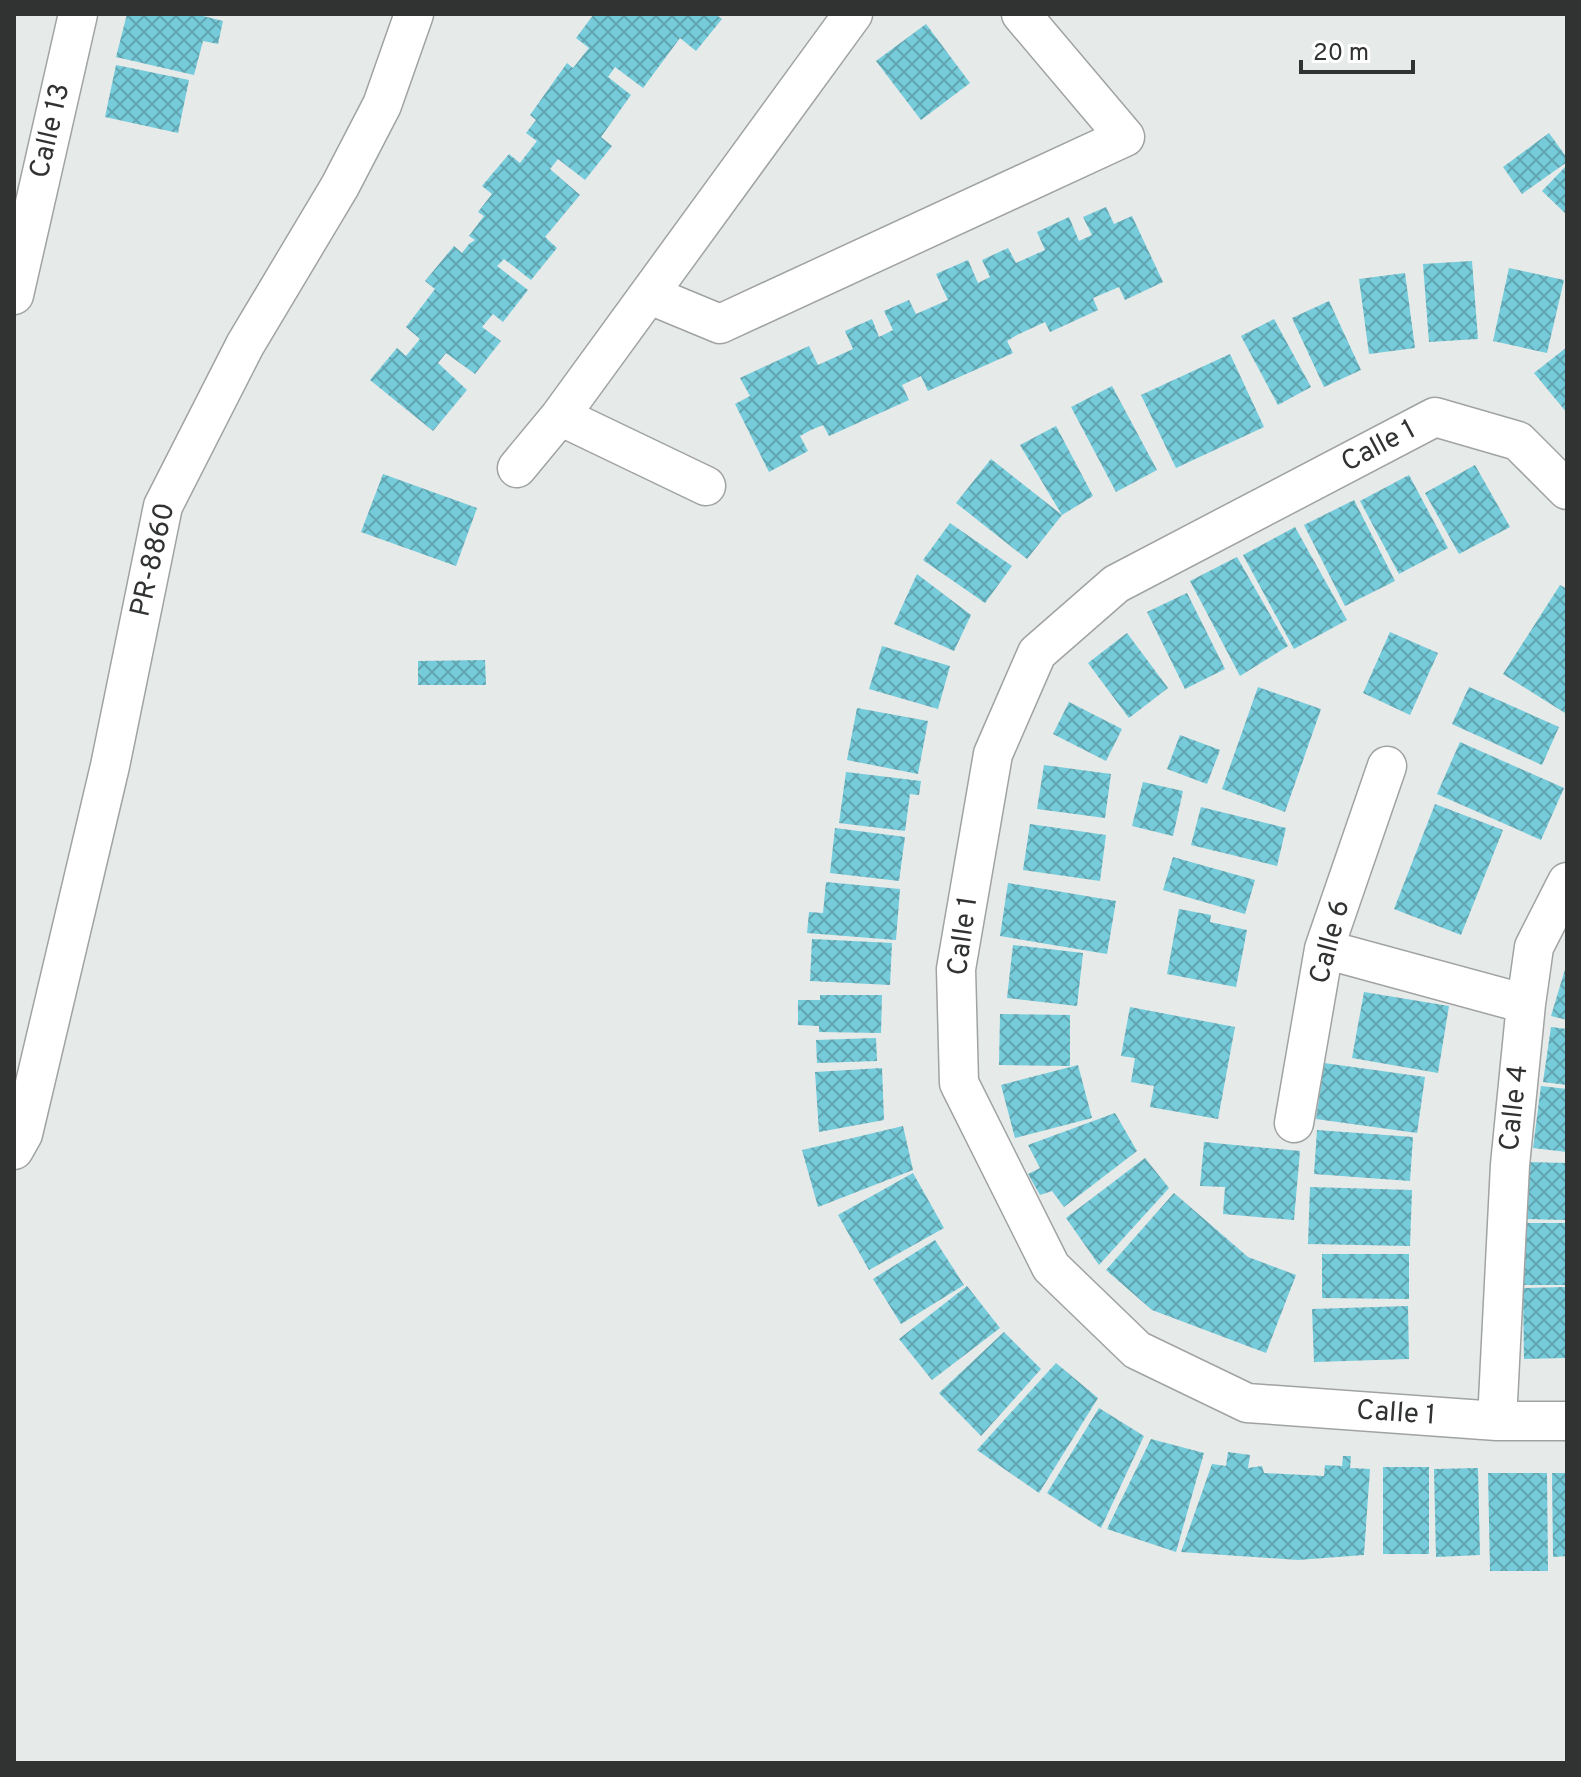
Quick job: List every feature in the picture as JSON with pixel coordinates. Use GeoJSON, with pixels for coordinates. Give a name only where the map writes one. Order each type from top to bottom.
{"type":"FeatureCollection","features":[{"type":"Feature","properties":{"kind":"street","name":"Calle 13"},"geometry":{"type":"LineString","coordinates":[[14,295],[22,221],[78,14]]}},
{"type":"Feature","properties":{"kind":"street","name":"PR-8860"},"geometry":{"type":"LineString","coordinates":[[17,1139],[110,766],[163,506],[245,345],[340,186],[382,105],[414,14]]}},
{"type":"Feature","properties":{"kind":"street"},"geometry":{"type":"LineString","coordinates":[[517,468],[650,295],[853,14]]}},
{"type":"Feature","properties":{"kind":"street"},"geometry":{"type":"LineString","coordinates":[[650,295],[720,324],[1125,137],[1021,14]]}},
{"type":"Feature","properties":{"kind":"street"},"geometry":{"type":"LineString","coordinates":[[560,416],[706,486]]}},
{"type":"Feature","properties":{"kind":"street","name":"Calle 1"},"geometry":{"type":"LineString","coordinates":[[1567,490],[1518,441],[1435,417],[1116,584],[1037,653],[993,754],[956,969],[959,1083],[1051,1267],[1137,1350],[1247,1403],[1497,1421],[1567,1421]]}},
{"type":"Feature","properties":{"kind":"street","name":"Calle 6"},"geometry":{"type":"LineString","coordinates":[[1294,1123],[1324,949],[1387,766]]}},
{"type":"Feature","properties":{"kind":"street","name":"Calle 4"},"geometry":{"type":"LineString","coordinates":[[1497,1421],[1510,1165],[1526,1004],[1534,947],[1567,882]]}},
{"type":"Feature","properties":{"kind":"street"},"geometry":{"type":"LineString","coordinates":[[1324,949],[1526,1004]]}},
{"type":"Feature","properties":{"kind":"building"},"geometry":{"type":"Polygon","coordinates":[[[127,14],[195,14],[223,21],[218,44],[203,41],[194,75],[116,57],[127,14]]]}},
{"type":"Feature","properties":{"kind":"building"},"geometry":{"type":"Polygon","coordinates":[[[594,14],[715,14],[722,19],[696,51],[680,38],[643,88],[615,67],[608,77],[631,95],[601,137],[612,146],[585,180],[558,159],[550,169],[580,195],[545,237],[557,248],[531,280],[504,259],[497,266],[528,290],[503,322],[493,314],[482,327],[501,341],[475,374],[446,353],[438,363],[467,390],[433,431],[370,380],[397,348],[406,356],[420,339],[406,327],[435,289],[425,281],[454,246],[462,253],[475,240],[469,236],[484,216],[478,212],[492,194],[482,186],[509,154],[520,163],[537,141],[526,133],[536,120],[530,115],[567,63],[573,68],[589,48],[576,38],[594,14]]]}},
{"type":"Feature","properties":{"kind":"building"},"geometry":{"type":"Polygon","coordinates":[[[926,24],[970,83],[921,120],[876,61],[926,24]]]}},
{"type":"Feature","properties":{"kind":"building"},"geometry":{"type":"Polygon","coordinates":[[[116,65],[189,80],[178,133],[105,117],[116,65]]]}},
{"type":"Feature","properties":{"kind":"building"},"geometry":{"type":"Polygon","coordinates":[[[1549,133],[1567,162],[1522,194],[1503,167],[1549,133]]]}},
{"type":"Feature","properties":{"kind":"building"},"geometry":{"type":"Polygon","coordinates":[[[1567,165],[1567,215],[1542,191],[1567,165]]]}},
{"type":"Feature","properties":{"kind":"building"},"geometry":{"type":"Polygon","coordinates":[[[1106,207],[1114,224],[1132,216],[1163,282],[1125,300],[1119,287],[1093,298],[1098,310],[1050,332],[1045,322],[1017,335],[1007,341],[1013,353],[928,391],[921,376],[902,385],[909,400],[829,436],[823,425],[811,430],[800,436],[808,451],[769,472],[735,404],[750,396],[740,378],[809,346],[818,365],[853,349],[845,331],[872,319],[879,337],[893,330],[884,311],[909,300],[916,314],[948,300],[936,274],[968,260],[978,283],[990,277],[982,260],[1008,248],[1016,263],[1045,250],[1037,232],[1069,217],[1079,241],[1092,235],[1083,217],[1106,207]]]}},
{"type":"Feature","properties":{"kind":"building"},"geometry":{"type":"Polygon","coordinates":[[[1472,261],[1478,339],[1429,342],[1423,264],[1472,261]]]}},
{"type":"Feature","properties":{"kind":"building"},"geometry":{"type":"Polygon","coordinates":[[[1509,268],[1564,280],[1547,353],[1493,341],[1509,268]]]}},
{"type":"Feature","properties":{"kind":"building"},"geometry":{"type":"Polygon","coordinates":[[[1405,273],[1415,348],[1369,354],[1359,279],[1405,273]]]}},
{"type":"Feature","properties":{"kind":"building"},"geometry":{"type":"Polygon","coordinates":[[[1329,301],[1361,370],[1324,387],[1292,318],[1329,301]]]}},
{"type":"Feature","properties":{"kind":"building"},"geometry":{"type":"Polygon","coordinates":[[[1274,319],[1311,387],[1278,405],[1241,336],[1274,319]]]}},
{"type":"Feature","properties":{"kind":"building"},"geometry":{"type":"Polygon","coordinates":[[[1567,347],[1567,413],[1534,373],[1567,347]]]}},
{"type":"Feature","properties":{"kind":"building"},"geometry":{"type":"Polygon","coordinates":[[[1230,354],[1264,427],[1176,468],[1141,395],[1230,354]]]}},
{"type":"Feature","properties":{"kind":"building"},"geometry":{"type":"Polygon","coordinates":[[[1112,386],[1157,470],[1116,492],[1071,407],[1112,386]]]}},
{"type":"Feature","properties":{"kind":"building"},"geometry":{"type":"Polygon","coordinates":[[[1056,426],[1093,496],[1062,515],[1020,445],[1056,426]]]}},
{"type":"Feature","properties":{"kind":"building"},"geometry":{"type":"Polygon","coordinates":[[[991,459],[1062,515],[1027,559],[956,503],[991,459]]]}},
{"type":"Feature","properties":{"kind":"building"},"geometry":{"type":"Polygon","coordinates":[[[1475,465],[1510,527],[1459,554],[1425,493],[1475,465]]]}},
{"type":"Feature","properties":{"kind":"building"},"geometry":{"type":"Polygon","coordinates":[[[383,474],[477,508],[456,566],[361,532],[383,474]]]}},
{"type":"Feature","properties":{"kind":"building"},"geometry":{"type":"Polygon","coordinates":[[[1409,475],[1448,548],[1399,574],[1360,501],[1409,475]]]}},
{"type":"Feature","properties":{"kind":"building"},"geometry":{"type":"Polygon","coordinates":[[[1354,500],[1395,581],[1345,606],[1304,525],[1354,500]]]}},
{"type":"Feature","properties":{"kind":"building"},"geometry":{"type":"Polygon","coordinates":[[[950,523],[1012,566],[985,603],[923,560],[950,523]]]}},
{"type":"Feature","properties":{"kind":"building"},"geometry":{"type":"Polygon","coordinates":[[[1295,527],[1347,620],[1294,649],[1243,555],[1295,527]]]}},
{"type":"Feature","properties":{"kind":"building"},"geometry":{"type":"Polygon","coordinates":[[[1237,557],[1288,646],[1240,676],[1190,581],[1237,557]]]}},
{"type":"Feature","properties":{"kind":"building"},"geometry":{"type":"Polygon","coordinates":[[[917,574],[971,615],[954,651],[894,624],[917,574]]]}},
{"type":"Feature","properties":{"kind":"building"},"geometry":{"type":"Polygon","coordinates":[[[1560,585],[1567,589],[1565,713],[1503,674],[1560,585]]]}},
{"type":"Feature","properties":{"kind":"building"},"geometry":{"type":"Polygon","coordinates":[[[1187,593],[1225,669],[1185,689],[1147,612],[1187,593]]]}},
{"type":"Feature","properties":{"kind":"building"},"geometry":{"type":"Polygon","coordinates":[[[1390,632],[1438,653],[1410,715],[1363,693],[1390,632]]]}},
{"type":"Feature","properties":{"kind":"building"},"geometry":{"type":"Polygon","coordinates":[[[1127,633],[1168,688],[1129,718],[1088,663],[1127,633]]]}},
{"type":"Feature","properties":{"kind":"building"},"geometry":{"type":"Polygon","coordinates":[[[882,646],[950,666],[938,709],[869,689],[882,646]]]}},
{"type":"Feature","properties":{"kind":"building"},"geometry":{"type":"Polygon","coordinates":[[[485,660],[486,685],[418,685],[418,661],[485,660]]]}},
{"type":"Feature","properties":{"kind":"building"},"geometry":{"type":"Polygon","coordinates":[[[1258,687],[1321,709],[1285,812],[1222,789],[1258,687]]]}},
{"type":"Feature","properties":{"kind":"building"},"geometry":{"type":"Polygon","coordinates":[[[1469,687],[1559,727],[1542,765],[1452,724],[1469,687]]]}},
{"type":"Feature","properties":{"kind":"building"},"geometry":{"type":"Polygon","coordinates":[[[1069,702],[1122,729],[1106,761],[1053,734],[1069,702]]]}},
{"type":"Feature","properties":{"kind":"building"},"geometry":{"type":"Polygon","coordinates":[[[857,708],[928,721],[918,774],[847,760],[857,708]]]}},
{"type":"Feature","properties":{"kind":"building"},"geometry":{"type":"Polygon","coordinates":[[[1180,735],[1220,750],[1207,784],[1167,769],[1180,735]]]}},
{"type":"Feature","properties":{"kind":"building"},"geometry":{"type":"Polygon","coordinates":[[[1460,742],[1564,788],[1541,840],[1437,794],[1460,742]]]}},
{"type":"Feature","properties":{"kind":"building"},"geometry":{"type":"Polygon","coordinates":[[[1044,765],[1111,774],[1105,818],[1037,809],[1044,765]]]}},
{"type":"Feature","properties":{"kind":"building"},"geometry":{"type":"Polygon","coordinates":[[[846,772],[921,781],[919,795],[910,794],[905,831],[839,823],[846,772]]]}},
{"type":"Feature","properties":{"kind":"building"},"geometry":{"type":"Polygon","coordinates":[[[1143,782],[1183,791],[1173,836],[1132,826],[1143,782]]]}},
{"type":"Feature","properties":{"kind":"building"},"geometry":{"type":"Polygon","coordinates":[[[1435,804],[1503,830],[1461,935],[1394,909],[1435,804]]]}},
{"type":"Feature","properties":{"kind":"building"},"geometry":{"type":"Polygon","coordinates":[[[1201,807],[1286,828],[1277,866],[1191,845],[1201,807]]]}},
{"type":"Feature","properties":{"kind":"building"},"geometry":{"type":"Polygon","coordinates":[[[1030,824],[1106,835],[1100,881],[1023,870],[1030,824]]]}},
{"type":"Feature","properties":{"kind":"building"},"geometry":{"type":"Polygon","coordinates":[[[835,828],[905,837],[899,881],[830,873],[835,828]]]}},
{"type":"Feature","properties":{"kind":"building"},"geometry":{"type":"Polygon","coordinates":[[[1173,857],[1255,880],[1245,914],[1163,890],[1173,857]]]}},
{"type":"Feature","properties":{"kind":"building"},"geometry":{"type":"Polygon","coordinates":[[[826,882],[900,889],[896,940],[807,933],[809,912],[823,913],[826,882]]]}},
{"type":"Feature","properties":{"kind":"building"},"geometry":{"type":"Polygon","coordinates":[[[1008,883],[1116,901],[1107,954],[1000,936],[1008,883]]]}},
{"type":"Feature","properties":{"kind":"building"},"geometry":{"type":"Polygon","coordinates":[[[1179,909],[1211,915],[1210,922],[1247,930],[1236,987],[1167,974],[1179,909]]]}},
{"type":"Feature","properties":{"kind":"building"},"geometry":{"type":"Polygon","coordinates":[[[812,939],[892,943],[890,985],[810,981],[812,939]]]}},
{"type":"Feature","properties":{"kind":"building"},"geometry":{"type":"Polygon","coordinates":[[[1013,945],[1083,953],[1077,1006],[1007,998],[1013,945]]]}},
{"type":"Feature","properties":{"kind":"building"},"geometry":{"type":"Polygon","coordinates":[[[1567,966],[1567,1020],[1551,1016],[1567,966]]]}},
{"type":"Feature","properties":{"kind":"building"},"geometry":{"type":"Polygon","coordinates":[[[1364,992],[1449,1006],[1438,1073],[1352,1058],[1364,992]]]}},
{"type":"Feature","properties":{"kind":"building"},"geometry":{"type":"Polygon","coordinates":[[[820,995],[882,995],[881,1033],[819,1032],[819,1026],[798,1025],[798,1000],[820,1000],[820,995]]]}},
{"type":"Feature","properties":{"kind":"building"},"geometry":{"type":"Polygon","coordinates":[[[1130,1007],[1235,1027],[1218,1119],[1150,1107],[1154,1086],[1131,1082],[1135,1058],[1121,1056],[1130,1007]]]}},
{"type":"Feature","properties":{"kind":"building"},"geometry":{"type":"Polygon","coordinates":[[[1000,1014],[1070,1015],[1070,1066],[999,1065],[1000,1014]]]}},
{"type":"Feature","properties":{"kind":"building"},"geometry":{"type":"Polygon","coordinates":[[[1551,1027],[1567,1029],[1567,1085],[1543,1082],[1551,1027]]]}},
{"type":"Feature","properties":{"kind":"building"},"geometry":{"type":"Polygon","coordinates":[[[876,1038],[877,1061],[817,1063],[816,1040],[876,1038]]]}},
{"type":"Feature","properties":{"kind":"building"},"geometry":{"type":"Polygon","coordinates":[[[1324,1063],[1425,1077],[1417,1133],[1316,1119],[1324,1063]]]}},
{"type":"Feature","properties":{"kind":"building"},"geometry":{"type":"Polygon","coordinates":[[[1078,1065],[1092,1118],[1015,1138],[1001,1085],[1078,1065]]]}},
{"type":"Feature","properties":{"kind":"building"},"geometry":{"type":"Polygon","coordinates":[[[882,1068],[884,1120],[819,1132],[815,1072],[882,1068]]]}},
{"type":"Feature","properties":{"kind":"building"},"geometry":{"type":"Polygon","coordinates":[[[1541,1086],[1567,1089],[1567,1152],[1533,1148],[1541,1086]]]}},
{"type":"Feature","properties":{"kind":"building"},"geometry":{"type":"Polygon","coordinates":[[[1115,1113],[1137,1151],[1064,1207],[1052,1191],[1040,1195],[1028,1174],[1040,1168],[1028,1145],[1115,1113]]]}},
{"type":"Feature","properties":{"kind":"building"},"geometry":{"type":"Polygon","coordinates":[[[903,1126],[913,1170],[818,1207],[802,1150],[903,1126]]]}},
{"type":"Feature","properties":{"kind":"building"},"geometry":{"type":"Polygon","coordinates":[[[1317,1130],[1413,1137],[1410,1181],[1314,1174],[1317,1130]]]}},
{"type":"Feature","properties":{"kind":"building"},"geometry":{"type":"Polygon","coordinates":[[[1204,1142],[1300,1151],[1294,1220],[1223,1214],[1225,1187],[1200,1186],[1204,1142]]]}},
{"type":"Feature","properties":{"kind":"building"},"geometry":{"type":"Polygon","coordinates":[[[1145,1158],[1169,1188],[1099,1265],[1066,1218],[1145,1158]]]}},
{"type":"Feature","properties":{"kind":"building"},"geometry":{"type":"Polygon","coordinates":[[[1528,1162],[1567,1163],[1567,1220],[1526,1219],[1528,1162]]]}},
{"type":"Feature","properties":{"kind":"building"},"geometry":{"type":"Polygon","coordinates":[[[913,1173],[944,1228],[869,1270],[838,1215],[913,1173]]]}},
{"type":"Feature","properties":{"kind":"building"},"geometry":{"type":"Polygon","coordinates":[[[1310,1187],[1412,1190],[1410,1246],[1308,1244],[1310,1187]]]}},
{"type":"Feature","properties":{"kind":"building"},"geometry":{"type":"Polygon","coordinates":[[[1174,1193],[1248,1257],[1296,1275],[1266,1353],[1152,1310],[1106,1270],[1174,1193]]]}},
{"type":"Feature","properties":{"kind":"building"},"geometry":{"type":"Polygon","coordinates":[[[1518,1223],[1567,1223],[1567,1285],[1517,1285],[1518,1223]]]}},
{"type":"Feature","properties":{"kind":"building"},"geometry":{"type":"Polygon","coordinates":[[[935,1240],[964,1285],[901,1324],[873,1279],[935,1240]]]}},
{"type":"Feature","properties":{"kind":"building"},"geometry":{"type":"Polygon","coordinates":[[[1322,1254],[1409,1254],[1409,1299],[1322,1298],[1322,1254]]]}},
{"type":"Feature","properties":{"kind":"building"},"geometry":{"type":"Polygon","coordinates":[[[967,1286],[1000,1328],[932,1380],[899,1339],[967,1286]]]}},
{"type":"Feature","properties":{"kind":"building"},"geometry":{"type":"Polygon","coordinates":[[[1567,1287],[1567,1358],[1524,1359],[1523,1288],[1567,1287]]]}},
{"type":"Feature","properties":{"kind":"building"},"geometry":{"type":"Polygon","coordinates":[[[1408,1306],[1409,1359],[1314,1362],[1312,1309],[1408,1306]]]}},
{"type":"Feature","properties":{"kind":"building"},"geometry":{"type":"Polygon","coordinates":[[[1004,1332],[1041,1369],[981,1436],[939,1393],[1004,1332]]]}},
{"type":"Feature","properties":{"kind":"building"},"geometry":{"type":"Polygon","coordinates":[[[1056,1363],[1098,1398],[1039,1493],[977,1450],[1056,1363]]]}},
{"type":"Feature","properties":{"kind":"building"},"geometry":{"type":"Polygon","coordinates":[[[1099,1408],[1144,1436],[1101,1528],[1047,1493],[1099,1408]]]}},
{"type":"Feature","properties":{"kind":"building"},"geometry":{"type":"Polygon","coordinates":[[[1151,1439],[1204,1453],[1176,1552],[1107,1529],[1151,1439]]]}},
{"type":"Feature","properties":{"kind":"building"},"geometry":{"type":"Polygon","coordinates":[[[1228,1452],[1250,1455],[1248,1468],[1262,1466],[1264,1473],[1324,1476],[1325,1465],[1342,1466],[1343,1456],[1351,1456],[1350,1468],[1370,1469],[1364,1555],[1298,1560],[1181,1552],[1212,1464],[1226,1466],[1228,1452]]]}},
{"type":"Feature","properties":{"kind":"building"},"geometry":{"type":"Polygon","coordinates":[[[1383,1467],[1429,1467],[1429,1554],[1383,1554],[1383,1467]]]}},
{"type":"Feature","properties":{"kind":"building"},"geometry":{"type":"Polygon","coordinates":[[[1478,1468],[1480,1555],[1436,1557],[1434,1469],[1478,1468]]]}},
{"type":"Feature","properties":{"kind":"building"},"geometry":{"type":"Polygon","coordinates":[[[1488,1473],[1547,1473],[1548,1571],[1490,1571],[1488,1473]]]}},
{"type":"Feature","properties":{"kind":"building"},"geometry":{"type":"Polygon","coordinates":[[[1552,1473],[1567,1473],[1567,1556],[1553,1557],[1552,1473]]]}}]}
